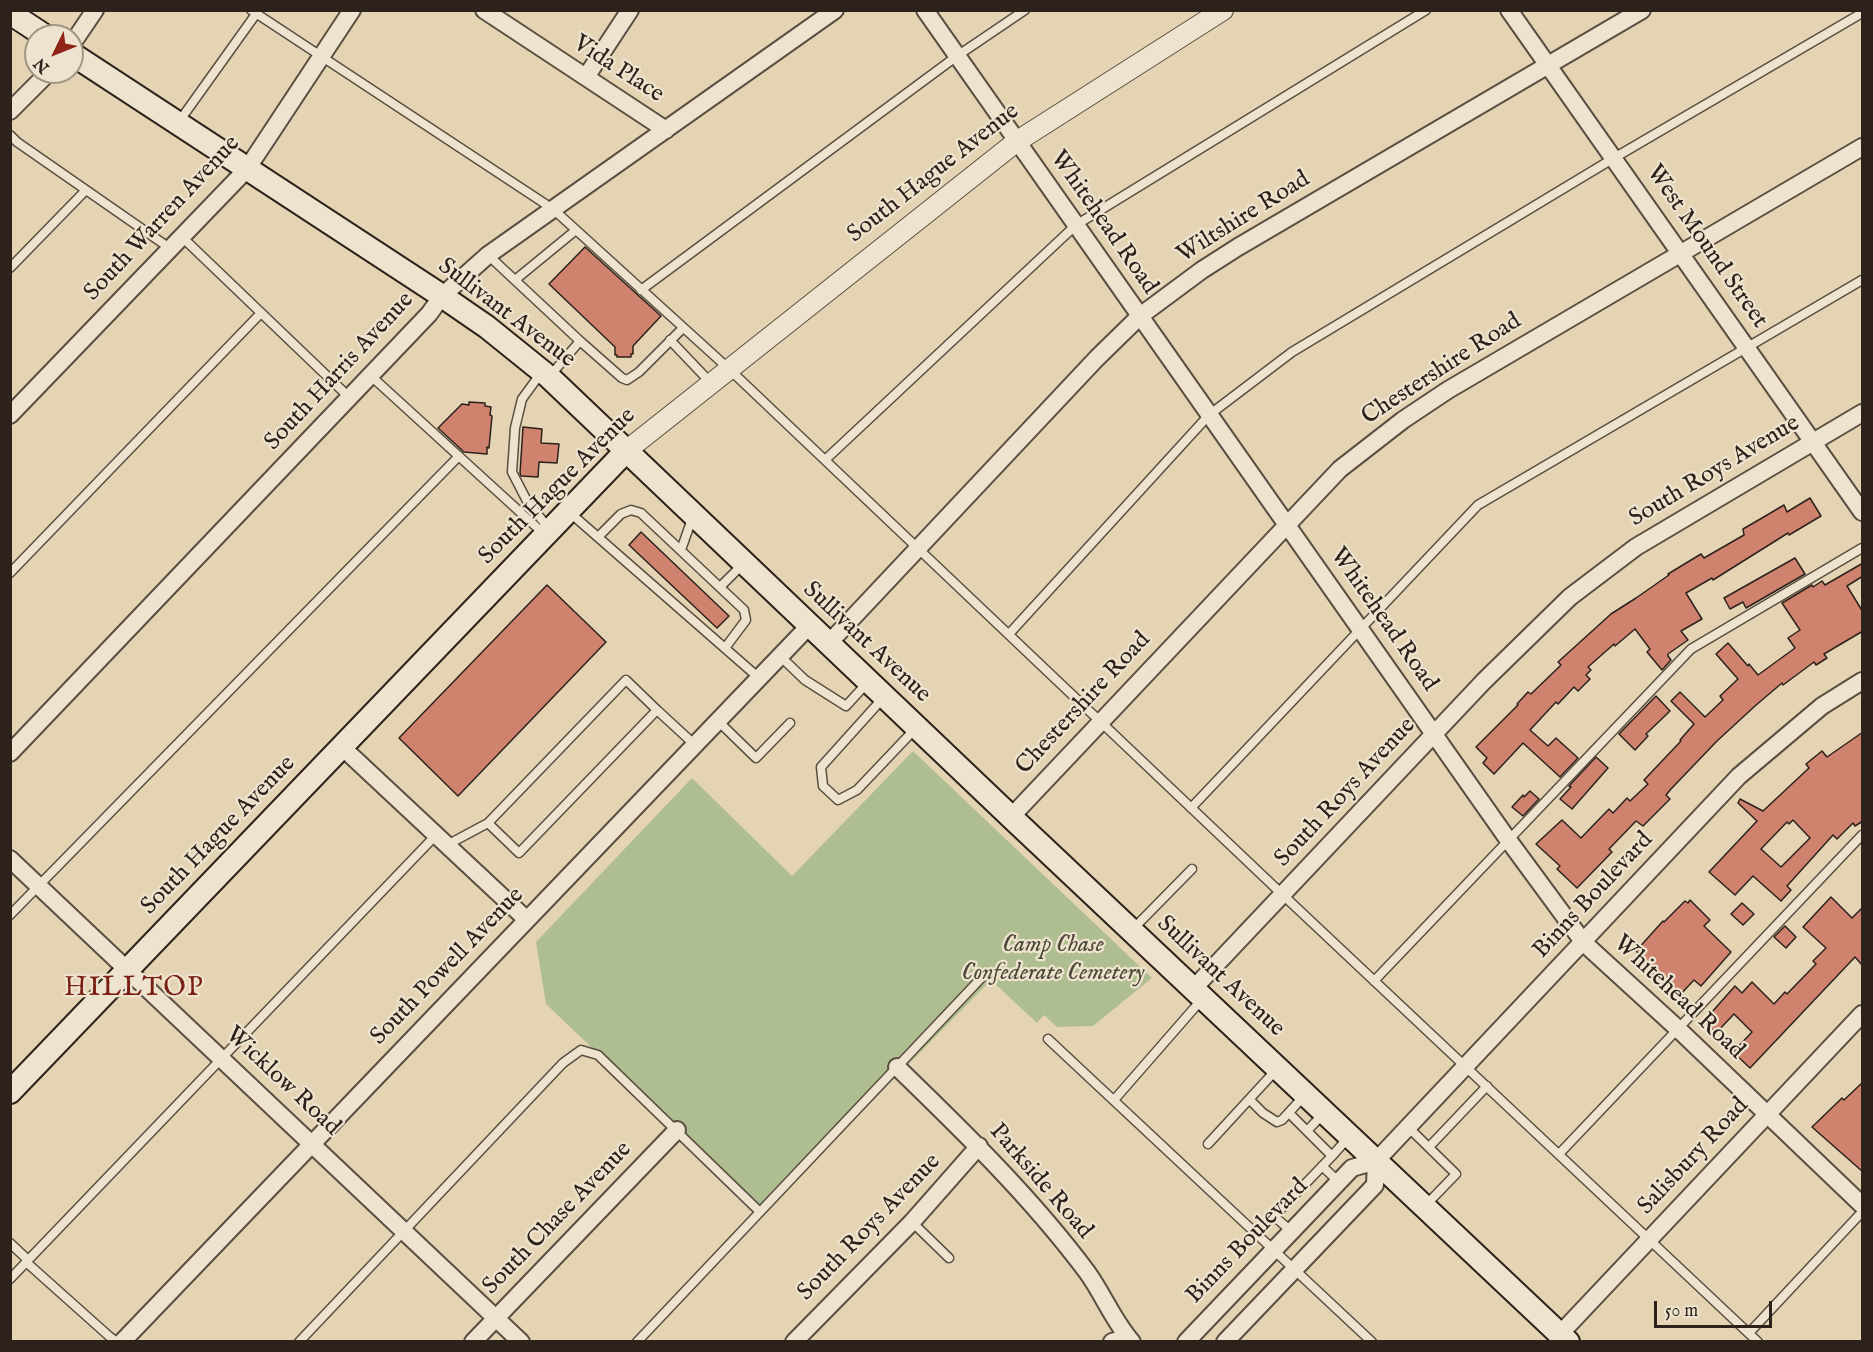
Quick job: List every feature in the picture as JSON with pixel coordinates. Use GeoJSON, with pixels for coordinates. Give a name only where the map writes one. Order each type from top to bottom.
{"type":"FeatureCollection","features":[{"type":"Feature","properties":{"kind":"main road"},"geometry":{"type":"LineString","coordinates":[[10,13],[27,24]]}},
{"type":"Feature","properties":{"kind":"main road","name":"Sullivant Avenue"},"geometry":{"type":"LineString","coordinates":[[84,62],[442,296],[487,327],[545,374],[743,564],[1564,1338]]}},
{"type":"Feature","properties":{"kind":"main road","name":"South Hague Avenue"},"geometry":{"type":"LineString","coordinates":[[10,1092],[626,451]]}},
{"type":"Feature","properties":{"kind":"street"},"geometry":{"type":"LineString","coordinates":[[84,26],[95,10]]}},
{"type":"Feature","properties":{"kind":"street","name":"South Warren Avenue"},"geometry":{"type":"LineString","coordinates":[[10,416],[247,169],[352,10]]}},
{"type":"Feature","properties":{"kind":"street"},"geometry":{"type":"LineString","coordinates":[[586,77],[630,10]]}},
{"type":"Feature","properties":{"kind":"street","name":"South Harris Avenue"},"geometry":{"type":"LineString","coordinates":[[10,753],[371,376],[429,314],[442,296],[488,255],[835,10]]}},
{"type":"Feature","properties":{"kind":"street","name":"Whitehead Road"},"geometry":{"type":"LineString","coordinates":[[925,10],[1509,841],[1584,943],[1863,1205]]}},
{"type":"Feature","properties":{"kind":"street","name":"South Hague Avenue"},"geometry":{"type":"LineString","coordinates":[[626,451],[1016,142],[1223,10]]}},
{"type":"Feature","properties":{"kind":"street","name":"West Mound Street"},"geometry":{"type":"LineString","coordinates":[[1509,10],[1863,512]]}},
{"type":"Feature","properties":{"kind":"street","name":"Wiltshire Road"},"geometry":{"type":"LineString","coordinates":[[828,644],[1097,358],[1140,316],[1202,270],[1239,247],[1641,10]]}},
{"type":"Feature","properties":{"kind":"street","name":"Vida Place"},"geometry":{"type":"LineString","coordinates":[[489,12],[666,130]]}},
{"type":"Feature","properties":{"kind":"street"},"geometry":{"type":"LineString","coordinates":[[10,111],[37,84]]}},
{"type":"Feature","properties":{"kind":"street","name":"Chestershire Road"},"geometry":{"type":"LineString","coordinates":[[1011,817],[1340,469],[1402,420],[1545,333],[1863,147]]}},
{"type":"Feature","properties":{"kind":"street","name":"South Roys Avenue"},"geometry":{"type":"LineString","coordinates":[[1198,993],[1283,895],[1434,734],[1484,681],[1570,597],[1636,547],[1863,413]]}},
{"type":"Feature","properties":{"kind":"street","name":"South Powell Avenue"},"geometry":{"type":"LineString","coordinates":[[122,1341],[809,626]]}},
{"type":"Feature","properties":{"kind":"street","name":"Binns Boulevard"},"geometry":{"type":"LineString","coordinates":[[1186,1341],[1352,1168],[1376,1161],[1739,776],[1813,713],[1863,681]]}},
{"type":"Feature","properties":{"kind":"street"},"geometry":{"type":"LineString","coordinates":[[342,747],[526,919]]}},
{"type":"Feature","properties":{"kind":"street","name":"Wicklow Road"},"geometry":{"type":"LineString","coordinates":[[10,859],[521,1341]]}},
{"type":"Feature","properties":{"kind":"street","name":"Salisbury Road"},"geometry":{"type":"LineString","coordinates":[[1564,1338],[1650,1239],[1863,1014]]}},
{"type":"Feature","properties":{"kind":"street","name":"Parkside Road"},"geometry":{"type":"LineString","coordinates":[[897,1067],[979,1146],[1088,1273],[1124,1340]]}},
{"type":"Feature","properties":{"kind":"street","name":"South Chase Avenue"},"geometry":{"type":"LineString","coordinates":[[473,1341],[677,1130]]}},
{"type":"Feature","properties":{"kind":"street","name":"South Roys Avenue"},"geometry":{"type":"LineString","coordinates":[[794,1341],[912,1222],[979,1146]]}},
{"type":"Feature","properties":{"kind":"street"},"geometry":{"type":"LineString","coordinates":[[1225,1341],[1375,1185],[1376,1161]]}},
{"type":"Feature","properties":{"kind":"lane"},"geometry":{"type":"LineString","coordinates":[[641,290],[957,56],[1025,10]]}},
{"type":"Feature","properties":{"kind":"lane"},"geometry":{"type":"LineString","coordinates":[[825,460],[1076,225],[1426,10]]}},
{"type":"Feature","properties":{"kind":"lane"},"geometry":{"type":"LineString","coordinates":[[178,123],[253,12],[553,209],[729,369],[1374,981],[1758,1341]]}},
{"type":"Feature","properties":{"kind":"lane"},"geometry":{"type":"LineString","coordinates":[[1009,634],[1209,415],[1292,352],[1614,158],[1863,14]]}},
{"type":"Feature","properties":{"kind":"lane"},"geometry":{"type":"LineString","coordinates":[[10,135],[86,190],[176,243],[261,313],[350,398]]}},
{"type":"Feature","properties":{"kind":"lane"},"geometry":{"type":"LineString","coordinates":[[10,268],[86,190]]}},
{"type":"Feature","properties":{"kind":"lane"},"geometry":{"type":"LineString","coordinates":[[515,280],[576,230]]}},
{"type":"Feature","properties":{"kind":"lane"},"geometry":{"type":"LineString","coordinates":[[488,255],[580,341],[627,380],[639,372],[683,328]]}},
{"type":"Feature","properties":{"kind":"lane"},"geometry":{"type":"LineString","coordinates":[[1191,808],[1478,505],[1863,280]]}},
{"type":"Feature","properties":{"kind":"lane"},"geometry":{"type":"LineString","coordinates":[[10,573],[261,313]]}},
{"type":"Feature","properties":{"kind":"lane"},"geometry":{"type":"LineString","coordinates":[[670,340],[711,383]]}},
{"type":"Feature","properties":{"kind":"lane"},"geometry":{"type":"LineString","coordinates":[[548,533],[527,501],[512,472],[515,428],[522,399],[580,341]]}},
{"type":"Feature","properties":{"kind":"lane"},"geometry":{"type":"LineString","coordinates":[[371,376],[548,533]]}},
{"type":"Feature","properties":{"kind":"lane"},"geometry":{"type":"LineString","coordinates":[[10,915],[459,456]]}},
{"type":"Feature","properties":{"kind":"lane"},"geometry":{"type":"LineString","coordinates":[[598,537],[621,514],[631,510],[641,513],[744,610],[746,620],[725,648]]}},
{"type":"Feature","properties":{"kind":"lane"},"geometry":{"type":"LineString","coordinates":[[568,511],[760,679]]}},
{"type":"Feature","properties":{"kind":"lane"},"geometry":{"type":"LineString","coordinates":[[681,550],[694,515]]}},
{"type":"Feature","properties":{"kind":"lane"},"geometry":{"type":"LineString","coordinates":[[1374,981],[1691,649],[1863,548]]}},
{"type":"Feature","properties":{"kind":"lane"},"geometry":{"type":"LineString","coordinates":[[721,586],[743,564]]}},
{"type":"Feature","properties":{"kind":"lane"},"geometry":{"type":"LineString","coordinates":[[781,657],[805,680],[846,706],[876,689]]}},
{"type":"Feature","properties":{"kind":"lane"},"geometry":{"type":"LineString","coordinates":[[10,1279],[223,1059],[442,840],[488,823],[626,680],[695,745]]}},
{"type":"Feature","properties":{"kind":"lane"},"geometry":{"type":"LineString","coordinates":[[876,689],[821,767],[823,786],[838,800],[857,790],[917,728]]}},
{"type":"Feature","properties":{"kind":"lane"},"geometry":{"type":"LineString","coordinates":[[488,823],[519,853],[657,710]]}},
{"type":"Feature","properties":{"kind":"lane"},"geometry":{"type":"LineString","coordinates":[[718,722],[756,758],[790,723]]}},
{"type":"Feature","properties":{"kind":"lane"},"geometry":{"type":"LineString","coordinates":[[1559,1154],[1863,835]]}},
{"type":"Feature","properties":{"kind":"lane"},"geometry":{"type":"LineString","coordinates":[[1132,931],[1192,869]]}},
{"type":"Feature","properties":{"kind":"lane"},"geometry":{"type":"LineString","coordinates":[[637,1341],[985,974]]}},
{"type":"Feature","properties":{"kind":"lane"},"geometry":{"type":"LineString","coordinates":[[1114,1101],[1198,993]]}},
{"type":"Feature","properties":{"kind":"lane"},"geometry":{"type":"LineString","coordinates":[[1048,1039],[1372,1341]]}},
{"type":"Feature","properties":{"kind":"lane"},"geometry":{"type":"LineString","coordinates":[[299,1341],[563,1063],[581,1050],[598,1055],[760,1212]]}},
{"type":"Feature","properties":{"kind":"lane"},"geometry":{"type":"LineString","coordinates":[[1208,1144],[1278,1069]]}},
{"type":"Feature","properties":{"kind":"lane"},"geometry":{"type":"LineString","coordinates":[[1429,1147],[1487,1086]]}},
{"type":"Feature","properties":{"kind":"lane"},"geometry":{"type":"LineString","coordinates":[[1250,1100],[1263,1113],[1277,1122],[1282,1120],[1306,1095]]}},
{"type":"Feature","properties":{"kind":"lane"},"geometry":{"type":"LineString","coordinates":[[1306,1131],[1324,1112]]}},
{"type":"Feature","properties":{"kind":"lane"},"geometry":{"type":"LineString","coordinates":[[1288,1113],[1332,1156]]}},
{"type":"Feature","properties":{"kind":"lane"},"geometry":{"type":"LineString","coordinates":[[1408,1127],[1456,1174],[1424,1206]]}},
{"type":"Feature","properties":{"kind":"lane"},"geometry":{"type":"LineString","coordinates":[[1258,1233],[1350,1137]]}},
{"type":"Feature","properties":{"kind":"lane"},"geometry":{"type":"LineString","coordinates":[[1322,1166],[1339,1182]]}},
{"type":"Feature","properties":{"kind":"lane"},"geometry":{"type":"LineString","coordinates":[[1749,1334],[1863,1212]]}},
{"type":"Feature","properties":{"kind":"lane"},"geometry":{"type":"LineString","coordinates":[[1274,1216],[1292,1232]]}},
{"type":"Feature","properties":{"kind":"lane"},"geometry":{"type":"LineString","coordinates":[[912,1222],[949,1258]]}},
{"type":"Feature","properties":{"kind":"lane"},"geometry":{"type":"LineString","coordinates":[[10,1243],[117,1341]]}},
{"type":"Feature","properties":{"kind":"green space","name":"Camp Chase Confederate Cemetery"},"geometry":{"type":"Polygon","coordinates":[[[913,751],[1152,978],[1093,1026],[1057,1027],[1044,1015],[1037,1023],[991,980],[764,1212],[546,1004],[536,942],[692,778],[792,876],[913,751]]]}},
{"type":"Feature","properties":{"kind":"building"},"geometry":{"type":"Polygon","coordinates":[[[585,247],[661,316],[633,346],[631,357],[617,357],[615,347],[549,284],[585,247]]]}},
{"type":"Feature","properties":{"kind":"building"},"geometry":{"type":"Polygon","coordinates":[[[469,402],[485,403],[485,406],[491,407],[487,454],[464,452],[438,428],[462,404],[469,405],[469,402]]]}},
{"type":"Feature","properties":{"kind":"building"},"geometry":{"type":"Polygon","coordinates":[[[523,427],[542,429],[541,443],[559,444],[557,463],[539,462],[538,477],[521,476],[520,473],[523,427]]]}},
{"type":"Feature","properties":{"kind":"building"},"geometry":{"type":"Polygon","coordinates":[[[1810,498],[1821,516],[1789,535],[1788,533],[1713,580],[1712,578],[1686,593],[1702,619],[1681,631],[1688,640],[1668,654],[1671,660],[1662,670],[1647,652],[1650,649],[1635,629],[1588,667],[1591,670],[1586,675],[1590,679],[1578,691],[1574,687],[1558,704],[1556,702],[1530,730],[1548,746],[1556,738],[1578,758],[1560,777],[1523,743],[1494,774],[1483,763],[1487,758],[1476,747],[1528,692],[1531,694],[1561,665],[1558,662],[1611,614],[1701,554],[1704,558],[1744,535],[1743,529],[1784,505],[1787,512],[1810,498]]]}},
{"type":"Feature","properties":{"kind":"building"},"geometry":{"type":"Polygon","coordinates":[[[641,532],[729,616],[717,628],[629,545],[641,532]]]}},
{"type":"Feature","properties":{"kind":"building"},"geometry":{"type":"Polygon","coordinates":[[[1795,558],[1805,574],[1746,608],[1743,602],[1730,609],[1724,598],[1795,558]]]}},
{"type":"Feature","properties":{"kind":"building"},"geometry":{"type":"Polygon","coordinates":[[[1863,563],[1863,576],[1847,586],[1863,612],[1863,631],[1824,654],[1827,658],[1816,665],[1814,662],[1783,685],[1782,683],[1755,706],[1717,741],[1671,789],[1666,795],[1670,799],[1643,826],[1636,821],[1609,849],[1612,852],[1577,888],[1557,869],[1560,866],[1536,844],[1562,820],[1581,838],[1609,809],[1613,813],[1627,798],[1630,801],[1648,784],[1644,780],[1694,724],[1671,701],[1680,692],[1705,717],[1723,700],[1720,696],[1738,679],[1716,654],[1728,643],[1758,675],[1795,648],[1788,638],[1800,630],[1782,603],[1812,585],[1813,587],[1822,581],[1825,585],[1863,563]]]}},
{"type":"Feature","properties":{"kind":"building"},"geometry":{"type":"Polygon","coordinates":[[[547,585],[606,642],[458,796],[399,738],[547,585]]]}},
{"type":"Feature","properties":{"kind":"building"},"geometry":{"type":"Polygon","coordinates":[[[1656,696],[1670,711],[1646,734],[1648,736],[1635,750],[1619,734],[1656,696]]]}},
{"type":"Feature","properties":{"kind":"building"},"geometry":{"type":"Polygon","coordinates":[[[1863,732],[1863,821],[1855,826],[1853,823],[1837,839],[1833,835],[1787,886],[1791,890],[1781,901],[1753,876],[1735,895],[1709,872],[1757,821],[1738,803],[1740,799],[1763,811],[1809,768],[1806,764],[1822,751],[1827,757],[1863,732]],[[1793,820],[1789,824],[1787,822],[1761,849],[1781,867],[1810,838],[1793,820]]]}},
{"type":"Feature","properties":{"kind":"building"},"geometry":{"type":"Polygon","coordinates":[[[1596,757],[1608,768],[1572,809],[1560,799],[1596,757]]]}},
{"type":"Feature","properties":{"kind":"building"},"geometry":{"type":"Polygon","coordinates":[[[1530,791],[1539,799],[1523,816],[1512,807],[1530,791]]]}},
{"type":"Feature","properties":{"kind":"building"},"geometry":{"type":"Polygon","coordinates":[[[1831,897],[1852,918],[1863,907],[1863,966],[1855,957],[1750,1068],[1733,1052],[1752,1032],[1734,1014],[1716,1033],[1704,1021],[1735,986],[1742,993],[1752,982],[1774,1004],[1785,992],[1787,994],[1816,964],[1813,961],[1826,948],[1803,927],[1831,897]]]}},
{"type":"Feature","properties":{"kind":"building"},"geometry":{"type":"Polygon","coordinates":[[[1690,900],[1710,920],[1704,926],[1731,952],[1701,986],[1694,980],[1678,997],[1635,958],[1639,954],[1636,951],[1663,921],[1685,901],[1688,903],[1690,900]]]}},
{"type":"Feature","properties":{"kind":"building"},"geometry":{"type":"Polygon","coordinates":[[[1742,903],[1754,914],[1743,925],[1731,914],[1742,903]]]}},
{"type":"Feature","properties":{"kind":"building"},"geometry":{"type":"Polygon","coordinates":[[[1785,926],[1796,937],[1786,948],[1774,937],[1785,926]]]}},
{"type":"Feature","properties":{"kind":"building"},"geometry":{"type":"Polygon","coordinates":[[[1863,1082],[1863,1172],[1812,1127],[1842,1098],[1844,1100],[1863,1082]]]}},
{"type":"Feature","properties":{"kind":"district","name":"HILLTOP"},"geometry":{"type":"Point","coordinates":[134,989]}}]}
